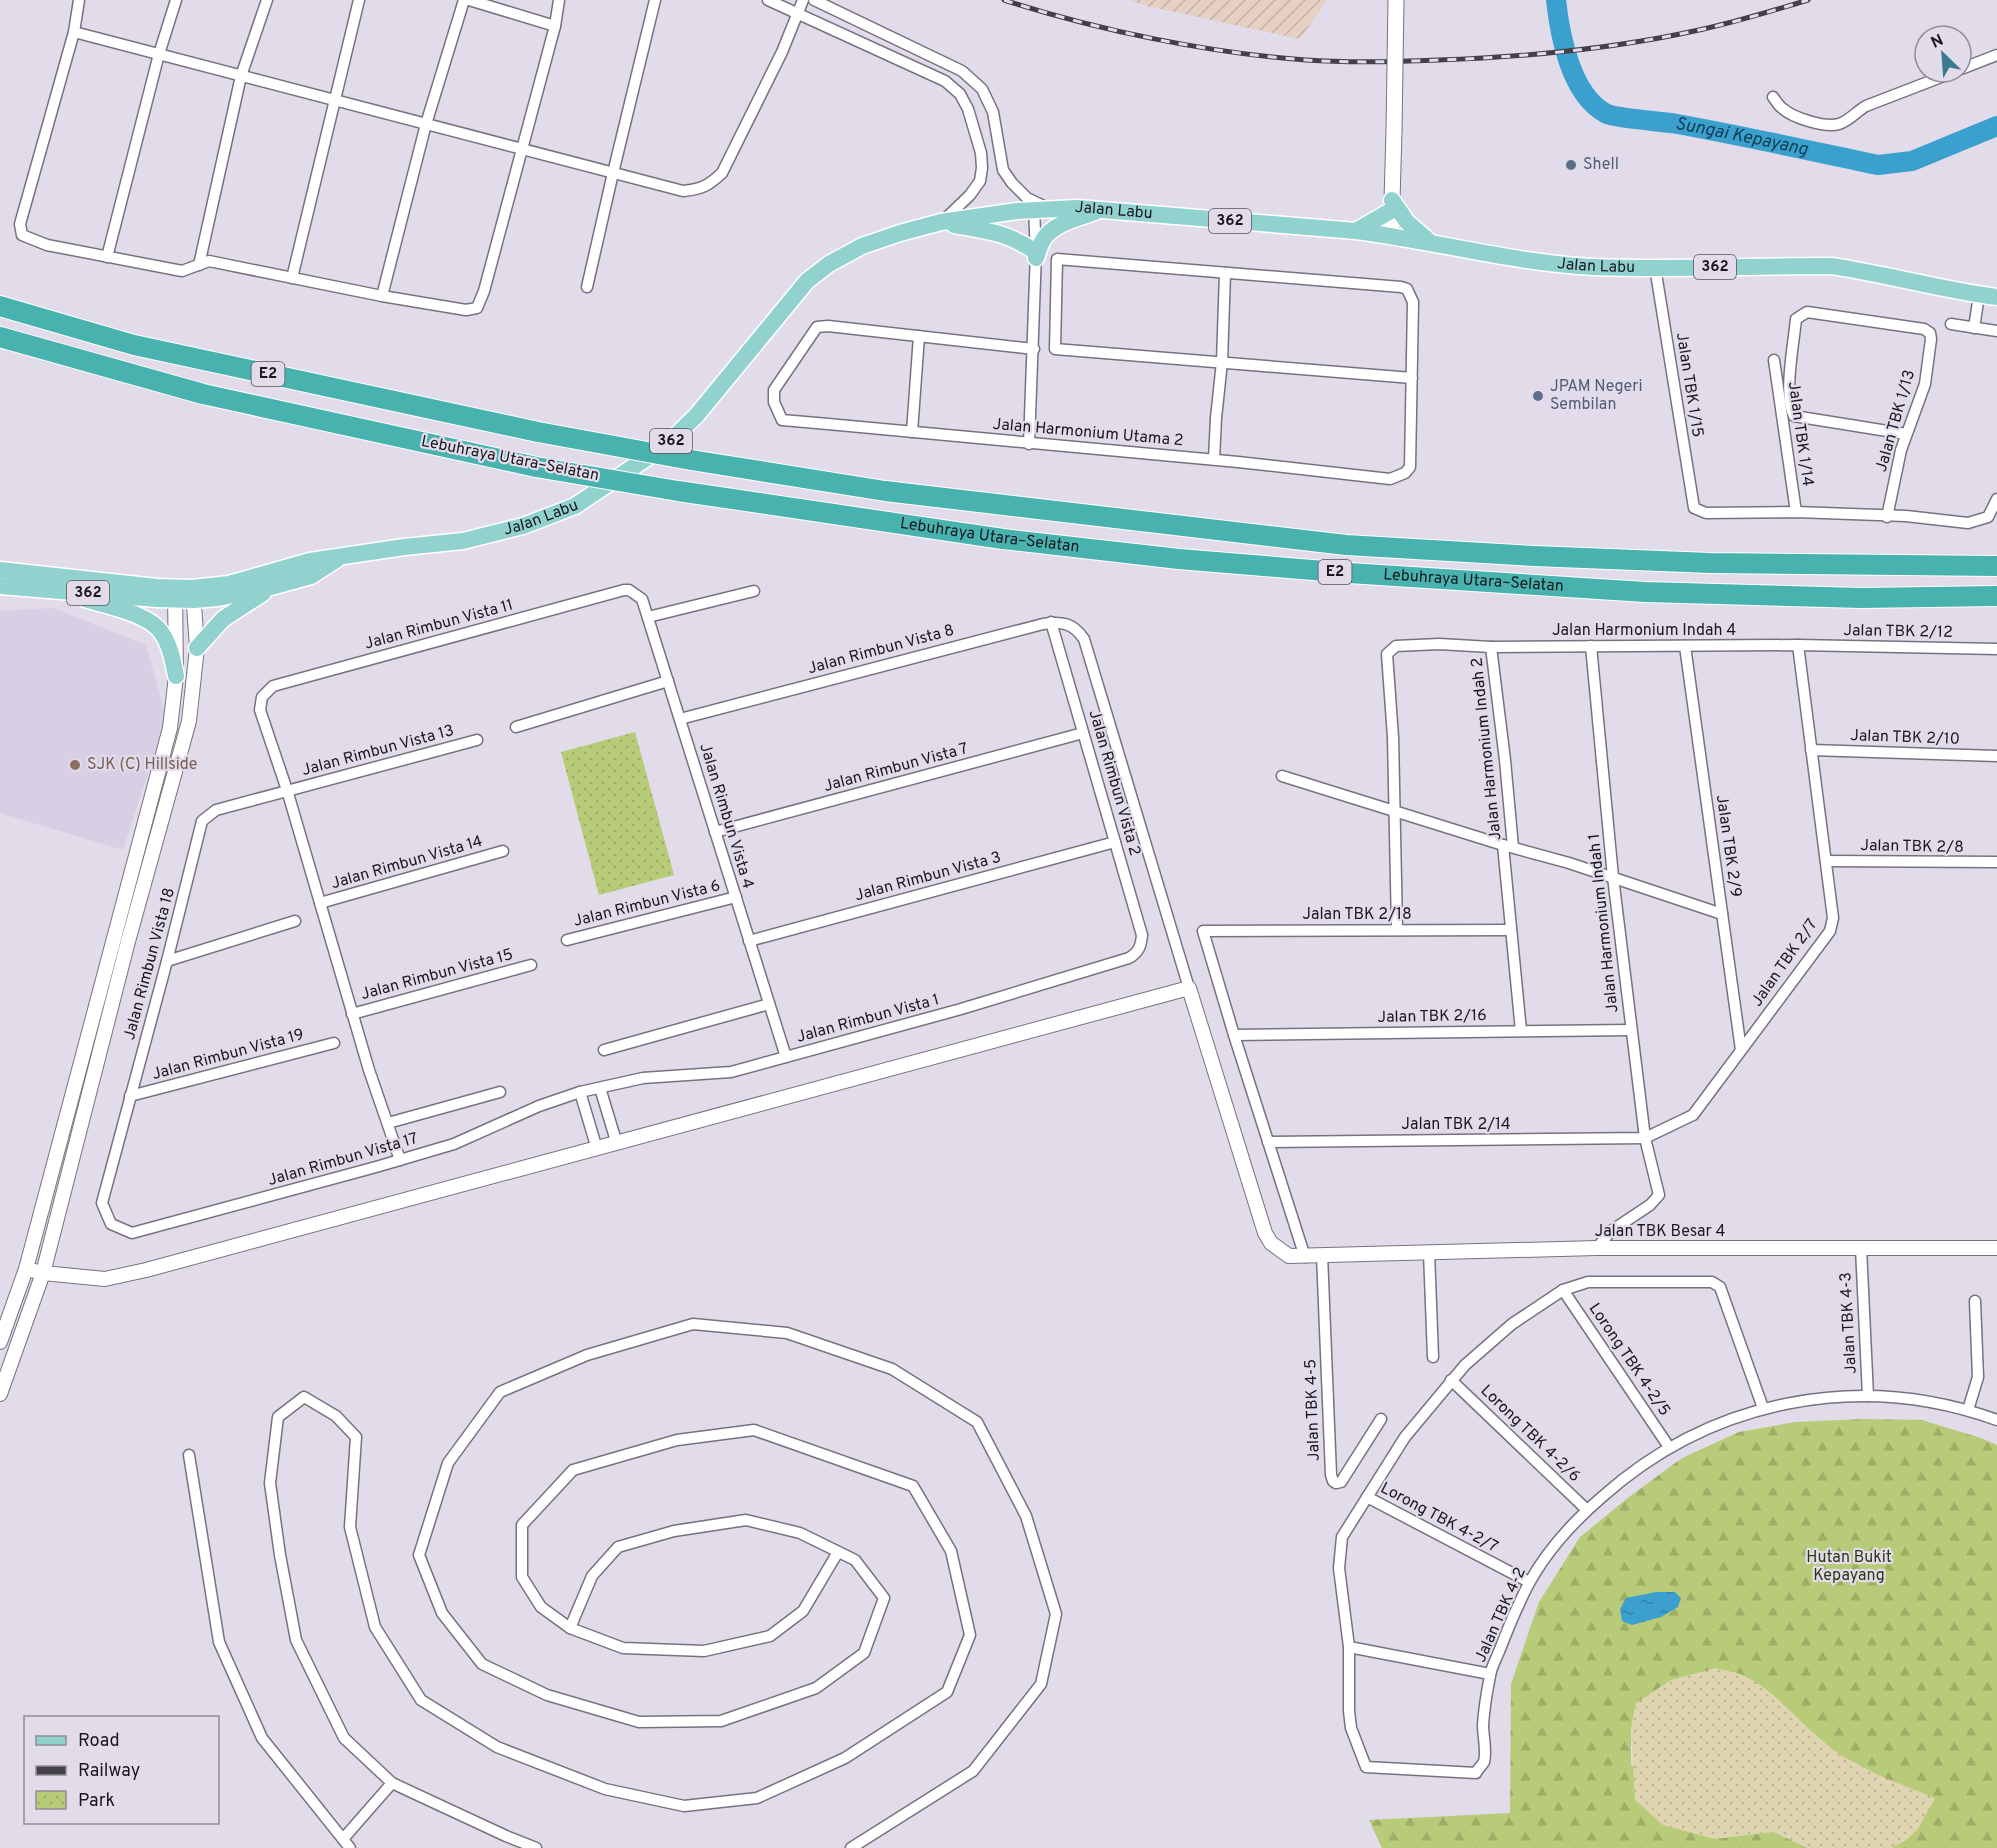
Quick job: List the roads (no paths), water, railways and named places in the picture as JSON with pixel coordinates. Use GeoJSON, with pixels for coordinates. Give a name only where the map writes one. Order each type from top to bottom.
{"type":"FeatureCollection","features":[{"type":"Feature","properties":{"kind":"highway","name":"Lebuhraya Utara–Selatan"},"geometry":{"type":"LineString","coordinates":[[0,306],[134,345],[538,432],[691,460],[885,491],[1346,545],[1710,563],[1997,566]]}},
{"type":"Feature","properties":{"kind":"highway","name":"Lebuhraya Utara–Selatan"},"geometry":{"type":"LineString","coordinates":[[0,337],[203,394],[536,467],[678,491],[1003,539],[1179,559],[1645,592],[1863,598],[1997,596]]}},
{"type":"Feature","properties":{"kind":"main road"},"geometry":{"type":"LineString","coordinates":[[1391,235],[1396,0]]}},
{"type":"Feature","properties":{"kind":"main road"},"geometry":{"type":"LineString","coordinates":[[1356,231],[1392,205]]}},
{"type":"Feature","properties":{"kind":"main road"},"geometry":{"type":"LineString","coordinates":[[1392,205],[1407,222],[1432,243]]}},
{"type":"Feature","properties":{"kind":"main road","name":"Jalan Labu"},"geometry":{"type":"LineString","coordinates":[[193,594],[310,561],[463,541],[523,526],[575,506],[666,445],[696,416],[807,281],[829,264],[862,246],[941,222],[1041,209],[1105,209],[1391,235],[1519,259],[1593,267],[1831,266],[1997,297]]}},
{"type":"Feature","properties":{"kind":"main road"},"geometry":{"type":"LineString","coordinates":[[941,222],[1004,234],[1019,241],[1036,255],[1044,238],[1053,230],[1105,209]]}},
{"type":"Feature","properties":{"kind":"main road","name":"Jalan Labu"},"geometry":{"type":"LineString","coordinates":[[0,586],[193,594],[218,598],[311,576],[339,558]]}},
{"type":"Feature","properties":{"kind":"main road","name":"Jalan Labu"},"geometry":{"type":"LineString","coordinates":[[0,570],[175,594]]}},
{"type":"Feature","properties":{"kind":"main road"},"geometry":{"type":"LineString","coordinates":[[197,648],[224,619],[272,587]]}},
{"type":"Feature","properties":{"kind":"main road"},"geometry":{"type":"LineString","coordinates":[[54,590],[141,617],[155,625],[162,632],[167,643],[176,676]]}},
{"type":"Feature","properties":{"kind":"street"},"geometry":{"type":"LineString","coordinates":[[79,0],[74,32],[21,224],[22,235],[46,245],[182,271],[209,261],[382,296],[466,310],[477,308],[484,291],[555,26],[559,0]]}},
{"type":"Feature","properties":{"kind":"street"},"geometry":{"type":"LineString","coordinates":[[107,256],[159,54],[176,0]]}},
{"type":"Feature","properties":{"kind":"street"},"geometry":{"type":"LineString","coordinates":[[199,264],[241,76],[267,0]]}},
{"type":"Feature","properties":{"kind":"street"},"geometry":{"type":"LineString","coordinates":[[292,278],[359,0]]}},
{"type":"Feature","properties":{"kind":"street"},"geometry":{"type":"LineString","coordinates":[[382,296],[426,124],[464,0]]}},
{"type":"Feature","properties":{"kind":"street"},"geometry":{"type":"LineString","coordinates":[[469,0],[555,26]]}},
{"type":"Feature","properties":{"kind":"street"},"geometry":{"type":"LineString","coordinates":[[587,287],[655,0]]}},
{"type":"Feature","properties":{"kind":"street"},"geometry":{"type":"LineString","coordinates":[[768,0],[945,81],[960,94],[976,130],[982,168],[980,180],[970,195],[941,222]]}},
{"type":"Feature","properties":{"kind":"street"},"geometry":{"type":"LineString","coordinates":[[74,32],[683,191],[700,189],[722,173],[782,52],[803,0]]}},
{"type":"Feature","properties":{"kind":"street"},"geometry":{"type":"LineString","coordinates":[[814,0],[962,71],[982,89],[993,112],[1003,170],[1012,183],[1041,209],[1036,255],[1029,444]]}},
{"type":"Feature","properties":{"kind":"street"},"geometry":{"type":"LineString","coordinates":[[1973,65],[1997,56]]}},
{"type":"Feature","properties":{"kind":"street"},"geometry":{"type":"LineString","coordinates":[[1773,97],[1787,112],[1821,125],[1836,125],[1846,121],[1856,111],[1866,106],[1923,84]]}},
{"type":"Feature","properties":{"kind":"street"},"geometry":{"type":"LineString","coordinates":[[1057,259],[1225,273],[1407,289],[1413,302],[1412,378],[1055,349],[1057,259]]}},
{"type":"Feature","properties":{"kind":"street","name":"Jalan TBK 1/15"},"geometry":{"type":"LineString","coordinates":[[1655,267],[1694,508],[1706,513],[1796,512]]}},
{"type":"Feature","properties":{"kind":"street"},"geometry":{"type":"LineString","coordinates":[[1214,459],[1222,362],[1225,273]]}},
{"type":"Feature","properties":{"kind":"street"},"geometry":{"type":"LineString","coordinates":[[1974,328],[1979,295]]}},
{"type":"Feature","properties":{"kind":"street","name":"Jalan TBK 1/13"},"geometry":{"type":"LineString","coordinates":[[1887,517],[1906,434],[1925,384],[1930,333],[1924,329],[1807,312],[1796,319],[1789,393],[1791,410],[1797,417],[1906,434]]}},
{"type":"Feature","properties":{"kind":"street"},"geometry":{"type":"LineString","coordinates":[[1951,324],[1997,331]]}},
{"type":"Feature","properties":{"kind":"street","name":"Jalan Harmonium Utama 2"},"geometry":{"type":"LineString","coordinates":[[919,336],[828,326],[817,327],[774,390],[774,402],[782,420],[1214,459],[1390,478],[1405,473],[1410,467],[1412,378]]}},
{"type":"Feature","properties":{"kind":"street"},"geometry":{"type":"LineString","coordinates":[[912,432],[919,336],[1034,349]]}},
{"type":"Feature","properties":{"kind":"street","name":"Jalan TBK 1/14"},"geometry":{"type":"LineString","coordinates":[[1774,360],[1796,512]]}},
{"type":"Feature","properties":{"kind":"street"},"geometry":{"type":"LineString","coordinates":[[1796,512],[1906,516],[1968,523],[1988,518],[1997,498]]}},
{"type":"Feature","properties":{"kind":"street","name":"Jalan Rimbun Vista 4"},"geometry":{"type":"LineString","coordinates":[[629,590],[642,599],[786,1057]]}},
{"type":"Feature","properties":{"kind":"street","name":"Jalan Rimbun Vista 11"},"geometry":{"type":"LineString","coordinates":[[287,790],[260,710],[262,697],[273,686],[629,590]]}},
{"type":"Feature","properties":{"kind":"street"},"geometry":{"type":"LineString","coordinates":[[648,617],[754,591]]}},
{"type":"Feature","properties":{"kind":"street"},"geometry":{"type":"LineString","coordinates":[[0,1342],[26,1269],[170,728],[176,676],[175,594]]}},
{"type":"Feature","properties":{"kind":"street"},"geometry":{"type":"LineString","coordinates":[[0,1394],[43,1273],[127,945],[189,721],[197,648],[193,594]]}},
{"type":"Feature","properties":{"kind":"street"},"geometry":{"type":"LineString","coordinates":[[1051,622],[1065,623],[1077,628],[1084,639],[1265,1233],[1271,1243],[1289,1256],[1305,1257],[1234,1035]]}},
{"type":"Feature","properties":{"kind":"street","name":"Jalan Rimbun Vista 8"},"geometry":{"type":"LineString","coordinates":[[680,719],[1051,622]]}},
{"type":"Feature","properties":{"kind":"street","name":"Jalan Rimbun Vista 2"},"geometry":{"type":"LineString","coordinates":[[1051,622],[1142,935],[1137,953]]}},
{"type":"Feature","properties":{"kind":"street","name":"Jalan Harmonium Indah 4"},"geometry":{"type":"LineString","coordinates":[[1394,811],[1393,737],[1387,654],[1392,648],[1439,644],[1491,647],[1798,645]]}},
{"type":"Feature","properties":{"kind":"street","name":"Jalan TBK 2/12"},"geometry":{"type":"LineString","coordinates":[[1798,645],[1997,649]]}},
{"type":"Feature","properties":{"kind":"street","name":"Jalan TBK 2/7"},"geometry":{"type":"LineString","coordinates":[[1645,1138],[1693,1115],[1830,931],[1833,918],[1798,645]]}},
{"type":"Feature","properties":{"kind":"street","name":"Jalan Harmonium Indah 1"},"geometry":{"type":"LineString","coordinates":[[1591,646],[1613,877],[1631,1030],[1645,1138],[1659,1195],[1650,1205],[1611,1231],[1597,1248]]}},
{"type":"Feature","properties":{"kind":"street","name":"Jalan TBK 2/9"},"geometry":{"type":"LineString","coordinates":[[1685,646],[1741,1050]]}},
{"type":"Feature","properties":{"kind":"street","name":"Jalan Harmonium Indah 2"},"geometry":{"type":"LineString","coordinates":[[1491,647],[1505,760],[1511,930],[1521,1031]]}},
{"type":"Feature","properties":{"kind":"street"},"geometry":{"type":"LineString","coordinates":[[516,726],[668,681]]}},
{"type":"Feature","properties":{"kind":"street","name":"Jalan Rimbun Vista 7"},"geometry":{"type":"LineString","coordinates":[[716,832],[1083,733]]}},
{"type":"Feature","properties":{"kind":"street","name":"Jalan Rimbun Vista 13"},"geometry":{"type":"LineString","coordinates":[[287,790],[477,740]]}},
{"type":"Feature","properties":{"kind":"street","name":"Jalan TBK 2/10"},"geometry":{"type":"LineString","coordinates":[[1812,750],[1997,756]]}},
{"type":"Feature","properties":{"kind":"street"},"geometry":{"type":"LineString","coordinates":[[1282,776],[1613,877],[1722,914]]}},
{"type":"Feature","properties":{"kind":"street"},"geometry":{"type":"LineString","coordinates":[[287,790],[352,1014],[400,1160]]}},
{"type":"Feature","properties":{"kind":"street","name":"Jalan Rimbun Vista 18"},"geometry":{"type":"LineString","coordinates":[[102,1203],[202,821],[216,810],[287,790]]}},
{"type":"Feature","properties":{"kind":"street"},"geometry":{"type":"LineString","coordinates":[[1394,811],[1397,929]]}},
{"type":"Feature","properties":{"kind":"street"},"geometry":{"type":"LineString","coordinates":[[139,841],[155,844]]}},
{"type":"Feature","properties":{"kind":"street","name":"Jalan Rimbun Vista 3"},"geometry":{"type":"LineString","coordinates":[[750,941],[1115,842]]}},
{"type":"Feature","properties":{"kind":"street","name":"Jalan Rimbun Vista 14"},"geometry":{"type":"LineString","coordinates":[[320,903],[503,851]]}},
{"type":"Feature","properties":{"kind":"street","name":"Jalan TBK 2/8"},"geometry":{"type":"LineString","coordinates":[[1826,861],[1997,862]]}},
{"type":"Feature","properties":{"kind":"street","name":"Jalan Rimbun Vista 6"},"geometry":{"type":"LineString","coordinates":[[567,940],[736,897]]}},
{"type":"Feature","properties":{"kind":"street"},"geometry":{"type":"LineString","coordinates":[[167,961],[295,921]]}},
{"type":"Feature","properties":{"kind":"street","name":"Jalan TBK 2/18"},"geometry":{"type":"LineString","coordinates":[[1234,1035],[1203,931],[1511,930]]}},
{"type":"Feature","properties":{"kind":"street","name":"Jalan Rimbun Vista 1"},"geometry":{"type":"LineString","coordinates":[[600,1088],[643,1078],[731,1072],[961,1009],[1137,953]]}},
{"type":"Feature","properties":{"kind":"street","name":"Jalan Rimbun Vista 15"},"geometry":{"type":"LineString","coordinates":[[352,1014],[531,965]]}},
{"type":"Feature","properties":{"kind":"street"},"geometry":{"type":"LineString","coordinates":[[26,1269],[43,1273],[105,1279],[146,1270],[1189,988]]}},
{"type":"Feature","properties":{"kind":"street"},"geometry":{"type":"LineString","coordinates":[[604,1050],[769,1004]]}},
{"type":"Feature","properties":{"kind":"street","name":"Jalan TBK 2/16"},"geometry":{"type":"LineString","coordinates":[[1234,1035],[1631,1030]]}},
{"type":"Feature","properties":{"kind":"street","name":"Jalan Rimbun Vista 19"},"geometry":{"type":"LineString","coordinates":[[130,1096],[334,1043]]}},
{"type":"Feature","properties":{"kind":"street"},"geometry":{"type":"LineString","coordinates":[[600,1088],[617,1144]]}},
{"type":"Feature","properties":{"kind":"street","name":"Jalan Rimbun Vista 17"},"geometry":{"type":"LineString","coordinates":[[102,1203],[111,1224],[132,1233],[454,1144],[539,1106],[580,1092],[600,1088]]}},
{"type":"Feature","properties":{"kind":"street"},"geometry":{"type":"LineString","coordinates":[[388,1123],[500,1092]]}},
{"type":"Feature","properties":{"kind":"street"},"geometry":{"type":"LineString","coordinates":[[580,1092],[597,1149]]}},
{"type":"Feature","properties":{"kind":"street","name":"Jalan TBK 2/14"},"geometry":{"type":"LineString","coordinates":[[1268,1142],[1645,1138]]}},
{"type":"Feature","properties":{"kind":"street","name":"Jalan TBK Besar 4"},"geometry":{"type":"LineString","coordinates":[[1305,1257],[1597,1248],[1997,1248]]}},
{"type":"Feature","properties":{"kind":"street","name":"Jalan TBK 4-3"},"geometry":{"type":"LineString","coordinates":[[1861,1248],[1868,1396]]}},
{"type":"Feature","properties":{"kind":"street"},"geometry":{"type":"LineString","coordinates":[[1429,1252],[1432,1357]]}},
{"type":"Feature","properties":{"kind":"street","name":"Jalan TBK 4-5"},"geometry":{"type":"LineString","coordinates":[[1323,1255],[1333,1481],[1341,1482],[1381,1419]]}},
{"type":"Feature","properties":{"kind":"street"},"geometry":{"type":"LineString","coordinates":[[1490,1674],[1349,1647],[1339,1568],[1342,1537],[1405,1437],[1465,1365],[1512,1324],[1563,1290],[1588,1281],[1712,1282],[1720,1287],[1763,1408]]}},
{"type":"Feature","properties":{"kind":"street","name":"Lorong TBK 4-2/5"},"geometry":{"type":"LineString","coordinates":[[1563,1290],[1670,1448]]}},
{"type":"Feature","properties":{"kind":"street"},"geometry":{"type":"LineString","coordinates":[[1968,1410],[1978,1377],[1975,1301]]}},
{"type":"Feature","properties":{"kind":"street"},"geometry":{"type":"LineString","coordinates":[[570,1628],[592,1576],[618,1547],[674,1531],[746,1520],[800,1533],[855,1560],[884,1598],[864,1653],[816,1688],[721,1721],[639,1722],[547,1695],[482,1664],[442,1613],[418,1555],[448,1463],[500,1392],[587,1354],[693,1324],[787,1333],[892,1369],[977,1422],[1026,1516],[1056,1614],[1041,1684],[973,1771],[851,1848]]}},
{"type":"Feature","properties":{"kind":"street","name":"Lorong TBK 4-2/6"},"geometry":{"type":"LineString","coordinates":[[1451,1380],[1587,1510]]}},
{"type":"Feature","properties":{"kind":"street","name":"Jalan TBK 4-2"},"geometry":{"type":"LineString","coordinates":[[1349,1647],[1349,1711],[1352,1728],[1366,1767],[1476,1773],[1484,1761],[1483,1725],[1490,1674],[1529,1582],[1558,1540],[1587,1510],[1631,1473],[1670,1448],[1712,1427],[1763,1408],[1812,1399],[1868,1396],[1918,1401],[1968,1410],[1997,1420]]}},
{"type":"Feature","properties":{"kind":"street"},"geometry":{"type":"LineString","coordinates":[[536,1848],[392,1783],[344,1738],[296,1640],[280,1555],[270,1483],[278,1417],[304,1397],[336,1416],[356,1437],[350,1527],[375,1627],[421,1700],[497,1748],[606,1789],[684,1806],[757,1798],[845,1758],[947,1692],[970,1635],[951,1551],[913,1486],[754,1430],[677,1440],[573,1470],[522,1525],[522,1578],[541,1607],[570,1628],[623,1648],[704,1651],[770,1636],[803,1611],[838,1552]]}},
{"type":"Feature","properties":{"kind":"street"},"geometry":{"type":"LineString","coordinates":[[189,1455],[219,1642],[262,1738],[347,1844],[392,1783]]}},
{"type":"Feature","properties":{"kind":"street","name":"Lorong TBK 4-2/7"},"geometry":{"type":"LineString","coordinates":[[1367,1497],[1529,1582]]}},
{"type":"Feature","properties":{"kind":"water"},"geometry":{"type":"Polygon","coordinates":[[[1656,1592],[1675,1592],[1681,1598],[1678,1607],[1661,1617],[1632,1625],[1622,1621],[1620,1609],[1626,1598],[1656,1592]]]}},
{"type":"Feature","properties":{"kind":"waterway","name":"Sungai Kepayang"},"geometry":{"type":"LineString","coordinates":[[1556,0],[1564,47],[1576,78],[1593,104],[1611,115],[1670,123],[1878,165],[1912,161],[1997,126]]}},
{"type":"Feature","properties":{"kind":"railway"},"geometry":{"type":"LineString","coordinates":[[1004,0],[1077,21],[1153,39],[1269,57],[1339,62],[1503,57],[1602,47],[1713,27],[1808,0]]}},
{"type":"Feature","properties":{"kind":"place","name":"Shell"},"geometry":{"type":"Point","coordinates":[1571,165]}},
{"type":"Feature","properties":{"kind":"place","name":"JPAM Negeri Sembilan"},"geometry":{"type":"Point","coordinates":[1538,396]}},
{"type":"Feature","properties":{"kind":"place","name":"SJK (C) Hillside"},"geometry":{"type":"Point","coordinates":[75,765]}},
{"type":"Feature","properties":{"kind":"park label","name":"Hutan Bukit Kepayang"},"geometry":{"type":"Point","coordinates":[1849,1567]}}]}
